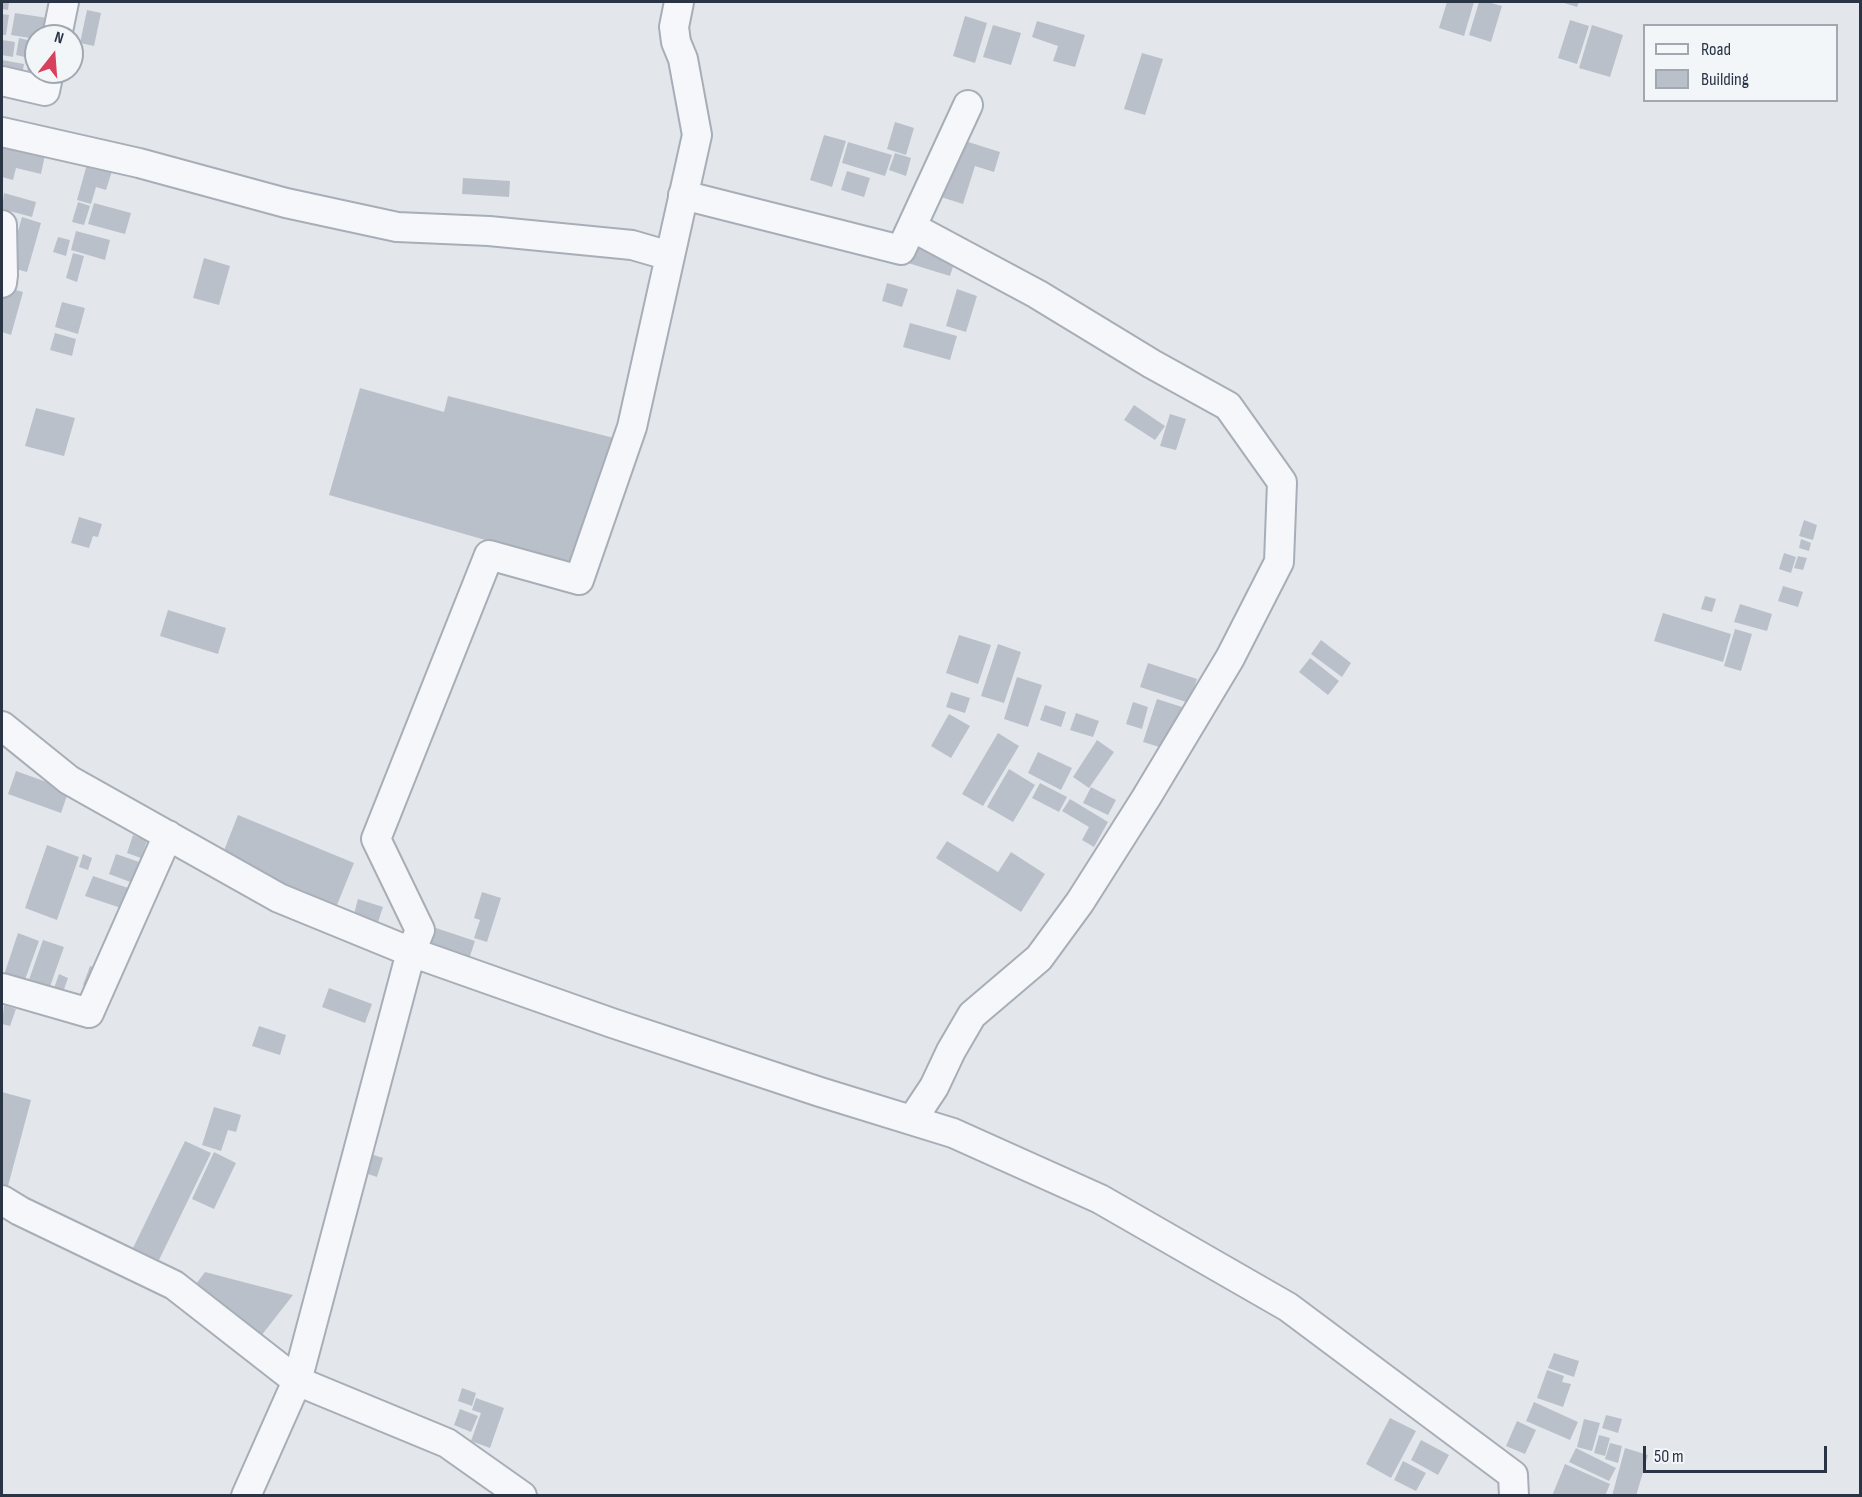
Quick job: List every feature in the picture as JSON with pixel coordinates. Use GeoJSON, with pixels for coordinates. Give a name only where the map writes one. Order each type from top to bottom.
{"type":"FeatureCollection","features":[{"type":"Feature","properties":{"kind":"street"},"geometry":{"type":"LineString","coordinates":[[59,24],[64,2]]}},
{"type":"Feature","properties":{"kind":"street"},"geometry":{"type":"LineString","coordinates":[[246,1496],[297,1381],[411,952],[420,930],[376,839],[489,555],[579,580],[632,428],[697,135],[683,59],[676,42],[674,27],[679,2]]}},
{"type":"Feature","properties":{"kind":"street"},"geometry":{"type":"LineString","coordinates":[[2,81],[45,91],[46,84]]}},
{"type":"Feature","properties":{"kind":"street"},"geometry":{"type":"LineString","coordinates":[[683,195],[901,250],[968,105]]}},
{"type":"Feature","properties":{"kind":"street"},"geometry":{"type":"LineString","coordinates":[[2,132],[139,163],[286,203],[397,227],[489,231],[621,243],[670,256]]}},
{"type":"Feature","properties":{"kind":"street"},"geometry":{"type":"LineString","coordinates":[[2,225],[2,283]]}},
{"type":"Feature","properties":{"kind":"street"},"geometry":{"type":"LineString","coordinates":[[912,227],[1037,294],[1152,364],[1228,406],[1282,482],[1279,562],[1230,658],[1080,902],[1039,958],[972,1016],[951,1051],[934,1087],[912,1120]]}},
{"type":"Feature","properties":{"kind":"street"},"geometry":{"type":"LineString","coordinates":[[2,726],[69,780],[279,898],[411,952],[612,1023],[820,1092],[953,1133],[1100,1199],[1288,1307],[1513,1475],[1514,1496]]}},
{"type":"Feature","properties":{"kind":"street"},"geometry":{"type":"LineString","coordinates":[[2,988],[89,1013],[168,836]]}},
{"type":"Feature","properties":{"kind":"street"},"geometry":{"type":"LineString","coordinates":[[2,1200],[20,1211],[174,1285],[297,1381],[447,1443],[522,1496]]}},
{"type":"Feature","properties":{"kind":"building"},"geometry":{"type":"Polygon","coordinates":[[[2,2],[9,2],[8,10],[2,9],[2,2]]]}},
{"type":"Feature","properties":{"kind":"building"},"geometry":{"type":"Polygon","coordinates":[[[1447,2],[1474,2],[1464,36],[1439,28],[1447,2]]]}},
{"type":"Feature","properties":{"kind":"building"},"geometry":{"type":"Polygon","coordinates":[[[1479,2],[1502,6],[1491,42],[1469,35],[1479,2]]]}},
{"type":"Feature","properties":{"kind":"building"},"geometry":{"type":"Polygon","coordinates":[[[1561,2],[1579,2],[1577,7],[1561,2]]]}},
{"type":"Feature","properties":{"kind":"building"},"geometry":{"type":"Polygon","coordinates":[[[87,10],[101,13],[94,46],[84,44],[87,10]]]}},
{"type":"Feature","properties":{"kind":"building"},"geometry":{"type":"Polygon","coordinates":[[[15,13],[54,19],[53,24],[24,24],[24,37],[11,35],[15,13]]]}},
{"type":"Feature","properties":{"kind":"building"},"geometry":{"type":"Polygon","coordinates":[[[2,14],[9,15],[6,35],[2,35],[2,14]]]}},
{"type":"Feature","properties":{"kind":"building"},"geometry":{"type":"Polygon","coordinates":[[[965,16],[987,23],[975,63],[953,56],[965,16]]]}},
{"type":"Feature","properties":{"kind":"building"},"geometry":{"type":"Polygon","coordinates":[[[1570,20],[1589,26],[1577,64],[1558,58],[1570,20]]]}},
{"type":"Feature","properties":{"kind":"building"},"geometry":{"type":"Polygon","coordinates":[[[1037,21],[1085,35],[1075,67],[1053,61],[1058,46],[1032,37],[1037,21]]]}},
{"type":"Feature","properties":{"kind":"building"},"geometry":{"type":"Polygon","coordinates":[[[993,25],[1021,33],[1011,65],[983,57],[993,25]]]}},
{"type":"Feature","properties":{"kind":"building"},"geometry":{"type":"Polygon","coordinates":[[[1592,25],[1623,35],[1610,77],[1579,68],[1592,25]]]}},
{"type":"Feature","properties":{"kind":"building"},"geometry":{"type":"Polygon","coordinates":[[[19,38],[24,39],[24,57],[16,55],[19,38]]]}},
{"type":"Feature","properties":{"kind":"building"},"geometry":{"type":"Polygon","coordinates":[[[2,40],[15,42],[13,57],[2,55],[2,40]]]}},
{"type":"Feature","properties":{"kind":"building"},"geometry":{"type":"Polygon","coordinates":[[[1142,53],[1163,59],[1145,115],[1124,109],[1142,53]]]}},
{"type":"Feature","properties":{"kind":"building"},"geometry":{"type":"Polygon","coordinates":[[[2,60],[24,64],[21,81],[2,78],[2,60]]]}},
{"type":"Feature","properties":{"kind":"building"},"geometry":{"type":"Polygon","coordinates":[[[895,122],[914,128],[906,155],[887,149],[895,122]]]}},
{"type":"Feature","properties":{"kind":"building"},"geometry":{"type":"Polygon","coordinates":[[[824,135],[846,141],[832,187],[810,180],[824,135]]]}},
{"type":"Feature","properties":{"kind":"building"},"geometry":{"type":"Polygon","coordinates":[[[959,139],[1000,152],[994,172],[975,166],[963,204],[941,197],[959,139]]]}},
{"type":"Feature","properties":{"kind":"building"},"geometry":{"type":"Polygon","coordinates":[[[848,142],[892,155],[885,176],[842,163],[848,142]]]}},
{"type":"Feature","properties":{"kind":"building"},"geometry":{"type":"Polygon","coordinates":[[[3,145],[45,155],[41,174],[16,168],[13,180],[2,177],[3,145]]]}},
{"type":"Feature","properties":{"kind":"building"},"geometry":{"type":"Polygon","coordinates":[[[895,153],[911,158],[906,176],[889,170],[895,153]]]}},
{"type":"Feature","properties":{"kind":"building"},"geometry":{"type":"Polygon","coordinates":[[[87,164],[112,171],[106,190],[96,187],[91,204],[77,200],[87,164]]]}},
{"type":"Feature","properties":{"kind":"building"},"geometry":{"type":"Polygon","coordinates":[[[847,171],[870,178],[864,197],[841,190],[847,171]]]}},
{"type":"Feature","properties":{"kind":"building"},"geometry":{"type":"Polygon","coordinates":[[[463,178],[510,181],[509,197],[462,194],[463,178]]]}},
{"type":"Feature","properties":{"kind":"building"},"geometry":{"type":"Polygon","coordinates":[[[4,193],[36,202],[32,217],[2,209],[4,193]]]}},
{"type":"Feature","properties":{"kind":"building"},"geometry":{"type":"Polygon","coordinates":[[[78,202],[90,206],[84,225],[72,222],[78,202]]]}},
{"type":"Feature","properties":{"kind":"building"},"geometry":{"type":"Polygon","coordinates":[[[94,203],[131,213],[125,234],[88,224],[94,203]]]}},
{"type":"Feature","properties":{"kind":"building"},"geometry":{"type":"Polygon","coordinates":[[[22,217],[41,223],[27,272],[8,267],[22,217]]]}},
{"type":"Feature","properties":{"kind":"building"},"geometry":{"type":"Polygon","coordinates":[[[76,231],[110,240],[105,260],[71,250],[76,231]]]}},
{"type":"Feature","properties":{"kind":"building"},"geometry":{"type":"Polygon","coordinates":[[[58,237],[70,240],[66,256],[53,252],[58,237]]]}},
{"type":"Feature","properties":{"kind":"building"},"geometry":{"type":"Polygon","coordinates":[[[915,241],[957,254],[950,276],[908,263],[915,241]]]}},
{"type":"Feature","properties":{"kind":"building"},"geometry":{"type":"Polygon","coordinates":[[[73,253],[84,256],[77,282],[66,278],[73,253]]]}},
{"type":"Feature","properties":{"kind":"building"},"geometry":{"type":"Polygon","coordinates":[[[204,258],[230,266],[219,305],[193,298],[204,258]]]}},
{"type":"Feature","properties":{"kind":"building"},"geometry":{"type":"Polygon","coordinates":[[[887,283],[908,289],[902,307],[882,301],[887,283]]]}},
{"type":"Feature","properties":{"kind":"building"},"geometry":{"type":"Polygon","coordinates":[[[5,287],[23,292],[11,335],[2,332],[2,301],[5,287]]]}},
{"type":"Feature","properties":{"kind":"building"},"geometry":{"type":"Polygon","coordinates":[[[957,289],[977,296],[966,332],[946,326],[957,289]]]}},
{"type":"Feature","properties":{"kind":"building"},"geometry":{"type":"Polygon","coordinates":[[[62,302],[85,308],[78,334],[55,327],[62,302]]]}},
{"type":"Feature","properties":{"kind":"building"},"geometry":{"type":"Polygon","coordinates":[[[910,323],[957,336],[950,360],[903,347],[910,323]]]}},
{"type":"Feature","properties":{"kind":"building"},"geometry":{"type":"Polygon","coordinates":[[[55,333],[76,339],[72,356],[50,350],[55,333]]]}},
{"type":"Feature","properties":{"kind":"building"},"geometry":{"type":"Polygon","coordinates":[[[360,388],[444,412],[448,396],[618,439],[579,567],[329,495],[360,388]]]}},
{"type":"Feature","properties":{"kind":"building"},"geometry":{"type":"Polygon","coordinates":[[[1134,405],[1165,426],[1155,440],[1124,420],[1134,405]]]}},
{"type":"Feature","properties":{"kind":"building"},"geometry":{"type":"Polygon","coordinates":[[[36,408],[75,418],[64,456],[25,446],[36,408]]]}},
{"type":"Feature","properties":{"kind":"building"},"geometry":{"type":"Polygon","coordinates":[[[1170,414],[1186,419],[1176,450],[1160,446],[1170,414]]]}},
{"type":"Feature","properties":{"kind":"building"},"geometry":{"type":"Polygon","coordinates":[[[79,517],[102,524],[98,537],[93,536],[89,548],[71,543],[79,517]]]}},
{"type":"Feature","properties":{"kind":"building"},"geometry":{"type":"Polygon","coordinates":[[[1804,520],[1817,525],[1813,540],[1799,536],[1804,520]]]}},
{"type":"Feature","properties":{"kind":"building"},"geometry":{"type":"Polygon","coordinates":[[[1801,539],[1811,543],[1809,551],[1799,548],[1801,539]]]}},
{"type":"Feature","properties":{"kind":"building"},"geometry":{"type":"Polygon","coordinates":[[[1784,553],[1796,557],[1791,573],[1779,569],[1784,553]]]}},
{"type":"Feature","properties":{"kind":"building"},"geometry":{"type":"Polygon","coordinates":[[[1798,556],[1807,558],[1803,570],[1794,568],[1798,556]]]}},
{"type":"Feature","properties":{"kind":"building"},"geometry":{"type":"Polygon","coordinates":[[[1783,586],[1803,592],[1798,607],[1778,601],[1783,586]]]}},
{"type":"Feature","properties":{"kind":"building"},"geometry":{"type":"Polygon","coordinates":[[[1705,596],[1716,599],[1712,612],[1701,609],[1705,596]]]}},
{"type":"Feature","properties":{"kind":"building"},"geometry":{"type":"Polygon","coordinates":[[[1740,604],[1772,614],[1767,631],[1734,622],[1740,604]]]}},
{"type":"Feature","properties":{"kind":"building"},"geometry":{"type":"Polygon","coordinates":[[[168,610],[226,628],[218,654],[160,636],[168,610]]]}},
{"type":"Feature","properties":{"kind":"building"},"geometry":{"type":"Polygon","coordinates":[[[1663,613],[1731,634],[1723,662],[1654,641],[1663,613]]]}},
{"type":"Feature","properties":{"kind":"building"},"geometry":{"type":"Polygon","coordinates":[[[1735,629],[1752,634],[1741,671],[1724,666],[1735,629]]]}},
{"type":"Feature","properties":{"kind":"building"},"geometry":{"type":"Polygon","coordinates":[[[959,635],[991,645],[978,684],[946,673],[959,635]]]}},
{"type":"Feature","properties":{"kind":"building"},"geometry":{"type":"Polygon","coordinates":[[[1321,640],[1351,663],[1342,677],[1311,654],[1321,640]]]}},
{"type":"Feature","properties":{"kind":"building"},"geometry":{"type":"Polygon","coordinates":[[[998,644],[1021,652],[1004,703],[981,696],[998,644]]]}},
{"type":"Feature","properties":{"kind":"building"},"geometry":{"type":"Polygon","coordinates":[[[1310,658],[1339,681],[1328,695],[1299,672],[1310,658]]]}},
{"type":"Feature","properties":{"kind":"building"},"geometry":{"type":"Polygon","coordinates":[[[1148,663],[1197,679],[1189,703],[1140,687],[1148,663]]]}},
{"type":"Feature","properties":{"kind":"building"},"geometry":{"type":"Polygon","coordinates":[[[1017,677],[1042,685],[1028,727],[1004,719],[1017,677]]]}},
{"type":"Feature","properties":{"kind":"building"},"geometry":{"type":"Polygon","coordinates":[[[951,692],[970,698],[965,713],[946,707],[951,692]]]}},
{"type":"Feature","properties":{"kind":"building"},"geometry":{"type":"Polygon","coordinates":[[[1157,699],[1182,707],[1169,750],[1143,742],[1157,699]]]}},
{"type":"Feature","properties":{"kind":"building"},"geometry":{"type":"Polygon","coordinates":[[[1133,702],[1148,707],[1142,729],[1126,724],[1133,702]]]}},
{"type":"Feature","properties":{"kind":"building"},"geometry":{"type":"Polygon","coordinates":[[[1045,705],[1066,712],[1061,727],[1040,720],[1045,705]]]}},
{"type":"Feature","properties":{"kind":"building"},"geometry":{"type":"Polygon","coordinates":[[[1076,713],[1099,721],[1093,737],[1070,730],[1076,713]]]}},
{"type":"Feature","properties":{"kind":"building"},"geometry":{"type":"Polygon","coordinates":[[[949,714],[970,726],[951,758],[931,746],[949,714]]]}},
{"type":"Feature","properties":{"kind":"building"},"geometry":{"type":"Polygon","coordinates":[[[998,733],[1019,746],[983,806],[962,794],[998,733]]]}},
{"type":"Feature","properties":{"kind":"building"},"geometry":{"type":"Polygon","coordinates":[[[1097,740],[1114,752],[1089,788],[1073,777],[1097,740]]]}},
{"type":"Feature","properties":{"kind":"building"},"geometry":{"type":"Polygon","coordinates":[[[1038,752],[1072,768],[1061,790],[1028,773],[1038,752]]]}},
{"type":"Feature","properties":{"kind":"building"},"geometry":{"type":"Polygon","coordinates":[[[1009,769],[1035,785],[1013,822],[987,807],[1009,769]]]}},
{"type":"Feature","properties":{"kind":"building"},"geometry":{"type":"Polygon","coordinates":[[[16,771],[69,790],[61,813],[8,794],[16,771]]]}},
{"type":"Feature","properties":{"kind":"building"},"geometry":{"type":"Polygon","coordinates":[[[1040,783],[1067,797],[1059,812],[1032,798],[1040,783]]]}},
{"type":"Feature","properties":{"kind":"building"},"geometry":{"type":"Polygon","coordinates":[[[1091,787],[1116,800],[1108,815],[1083,803],[1091,787]]]}},
{"type":"Feature","properties":{"kind":"building"},"geometry":{"type":"Polygon","coordinates":[[[1070,799],[1108,822],[1094,847],[1082,840],[1089,827],[1062,811],[1070,799]]]}},
{"type":"Feature","properties":{"kind":"building"},"geometry":{"type":"Polygon","coordinates":[[[238,815],[354,863],[337,905],[221,858],[238,815]]]}},
{"type":"Feature","properties":{"kind":"building"},"geometry":{"type":"Polygon","coordinates":[[[133,835],[147,841],[141,858],[127,853],[133,835]]]}},
{"type":"Feature","properties":{"kind":"building"},"geometry":{"type":"Polygon","coordinates":[[[947,841],[998,872],[1011,852],[1045,874],[1021,912],[936,858],[947,841]]]}},
{"type":"Feature","properties":{"kind":"building"},"geometry":{"type":"Polygon","coordinates":[[[47,845],[79,857],[57,920],[25,908],[47,845]]]}},
{"type":"Feature","properties":{"kind":"building"},"geometry":{"type":"Polygon","coordinates":[[[83,854],[92,858],[88,870],[79,867],[83,854]]]}},
{"type":"Feature","properties":{"kind":"building"},"geometry":{"type":"Polygon","coordinates":[[[116,854],[148,865],[141,886],[109,874],[116,854]]]}},
{"type":"Feature","properties":{"kind":"building"},"geometry":{"type":"Polygon","coordinates":[[[93,876],[134,890],[127,910],[85,896],[93,876]]]}},
{"type":"Feature","properties":{"kind":"building"},"geometry":{"type":"Polygon","coordinates":[[[482,892],[501,898],[487,942],[474,938],[480,920],[474,918],[482,892]]]}},
{"type":"Feature","properties":{"kind":"building"},"geometry":{"type":"Polygon","coordinates":[[[358,899],[383,907],[378,922],[354,914],[358,899]]]}},
{"type":"Feature","properties":{"kind":"building"},"geometry":{"type":"Polygon","coordinates":[[[433,927],[475,941],[469,959],[427,946],[433,927]]]}},
{"type":"Feature","properties":{"kind":"building"},"geometry":{"type":"Polygon","coordinates":[[[18,933],[39,941],[22,988],[2,981],[18,933]]]}},
{"type":"Feature","properties":{"kind":"building"},"geometry":{"type":"Polygon","coordinates":[[[43,940],[64,947],[47,995],[26,988],[43,940]]]}},
{"type":"Feature","properties":{"kind":"building"},"geometry":{"type":"Polygon","coordinates":[[[90,966],[100,969],[93,988],[83,985],[90,966]]]}},
{"type":"Feature","properties":{"kind":"building"},"geometry":{"type":"Polygon","coordinates":[[[59,974],[68,978],[62,995],[53,991],[59,974]]]}},
{"type":"Feature","properties":{"kind":"building"},"geometry":{"type":"Polygon","coordinates":[[[329,988],[372,1004],[365,1023],[322,1007],[329,988]]]}},
{"type":"Feature","properties":{"kind":"building"},"geometry":{"type":"Polygon","coordinates":[[[4,1005],[16,1009],[10,1026],[2,1024],[4,1005]]]}},
{"type":"Feature","properties":{"kind":"building"},"geometry":{"type":"Polygon","coordinates":[[[259,1026],[286,1035],[280,1055],[252,1046],[259,1026]]]}},
{"type":"Feature","properties":{"kind":"building"},"geometry":{"type":"Polygon","coordinates":[[[2,1092],[31,1100],[8,1186],[2,1184],[2,1092]]]}},
{"type":"Feature","properties":{"kind":"building"},"geometry":{"type":"Polygon","coordinates":[[[214,1107],[241,1115],[236,1132],[228,1130],[221,1151],[202,1145],[214,1107]]]}},
{"type":"Feature","properties":{"kind":"building"},"geometry":{"type":"Polygon","coordinates":[[[185,1141],[211,1153],[159,1260],[133,1248],[185,1141]]]}},
{"type":"Feature","properties":{"kind":"building"},"geometry":{"type":"Polygon","coordinates":[[[214,1152],[236,1163],[214,1209],[192,1199],[214,1152]]]}},
{"type":"Feature","properties":{"kind":"building"},"geometry":{"type":"Polygon","coordinates":[[[368,1153],[383,1158],[377,1177],[362,1172],[368,1153]]]}},
{"type":"Feature","properties":{"kind":"building"},"geometry":{"type":"Polygon","coordinates":[[[205,1272],[293,1295],[261,1336],[196,1284],[205,1272]]]}},
{"type":"Feature","properties":{"kind":"building"},"geometry":{"type":"Polygon","coordinates":[[[1554,1353],[1579,1361],[1574,1377],[1548,1368],[1554,1353]]]}},
{"type":"Feature","properties":{"kind":"building"},"geometry":{"type":"Polygon","coordinates":[[[1547,1370],[1564,1376],[1562,1382],[1571,1384],[1563,1407],[1537,1398],[1547,1370]]]}},
{"type":"Feature","properties":{"kind":"building"},"geometry":{"type":"Polygon","coordinates":[[[462,1388],[476,1393],[472,1406],[458,1401],[462,1388]]]}},
{"type":"Feature","properties":{"kind":"building"},"geometry":{"type":"Polygon","coordinates":[[[476,1398],[504,1408],[490,1448],[471,1441],[481,1413],[472,1410],[476,1398]]]}},
{"type":"Feature","properties":{"kind":"building"},"geometry":{"type":"Polygon","coordinates":[[[1534,1402],[1578,1422],[1570,1440],[1526,1421],[1534,1402]]]}},
{"type":"Feature","properties":{"kind":"building"},"geometry":{"type":"Polygon","coordinates":[[[460,1409],[478,1416],[471,1432],[454,1425],[460,1409]]]}},
{"type":"Feature","properties":{"kind":"building"},"geometry":{"type":"Polygon","coordinates":[[[1606,1415],[1622,1419],[1618,1433],[1602,1428],[1606,1415]]]}},
{"type":"Feature","properties":{"kind":"building"},"geometry":{"type":"Polygon","coordinates":[[[1390,1418],[1416,1431],[1391,1478],[1366,1464],[1390,1418]]]}},
{"type":"Feature","properties":{"kind":"building"},"geometry":{"type":"Polygon","coordinates":[[[1584,1419],[1600,1423],[1592,1451],[1577,1447],[1584,1419]]]}},
{"type":"Feature","properties":{"kind":"building"},"geometry":{"type":"Polygon","coordinates":[[[1517,1421],[1536,1430],[1525,1454],[1506,1446],[1517,1421]]]}},
{"type":"Feature","properties":{"kind":"building"},"geometry":{"type":"Polygon","coordinates":[[[1599,1435],[1610,1438],[1605,1456],[1594,1453],[1599,1435]]]}},
{"type":"Feature","properties":{"kind":"building"},"geometry":{"type":"Polygon","coordinates":[[[1421,1440],[1449,1455],[1438,1475],[1411,1460],[1421,1440]]]}},
{"type":"Feature","properties":{"kind":"building"},"geometry":{"type":"Polygon","coordinates":[[[1610,1443],[1622,1446],[1618,1463],[1605,1459],[1610,1443]]]}},
{"type":"Feature","properties":{"kind":"building"},"geometry":{"type":"Polygon","coordinates":[[[1576,1448],[1616,1468],[1609,1481],[1569,1462],[1576,1448]]]}},
{"type":"Feature","properties":{"kind":"building"},"geometry":{"type":"Polygon","coordinates":[[[1625,1448],[1648,1455],[1636,1496],[1612,1496],[1625,1448]]]}},
{"type":"Feature","properties":{"kind":"building"},"geometry":{"type":"Polygon","coordinates":[[[1403,1461],[1426,1473],[1416,1491],[1394,1480],[1403,1461]]]}},
{"type":"Feature","properties":{"kind":"building"},"geometry":{"type":"Polygon","coordinates":[[[1565,1464],[1610,1484],[1605,1496],[1552,1496],[1565,1464]]]}}]}
